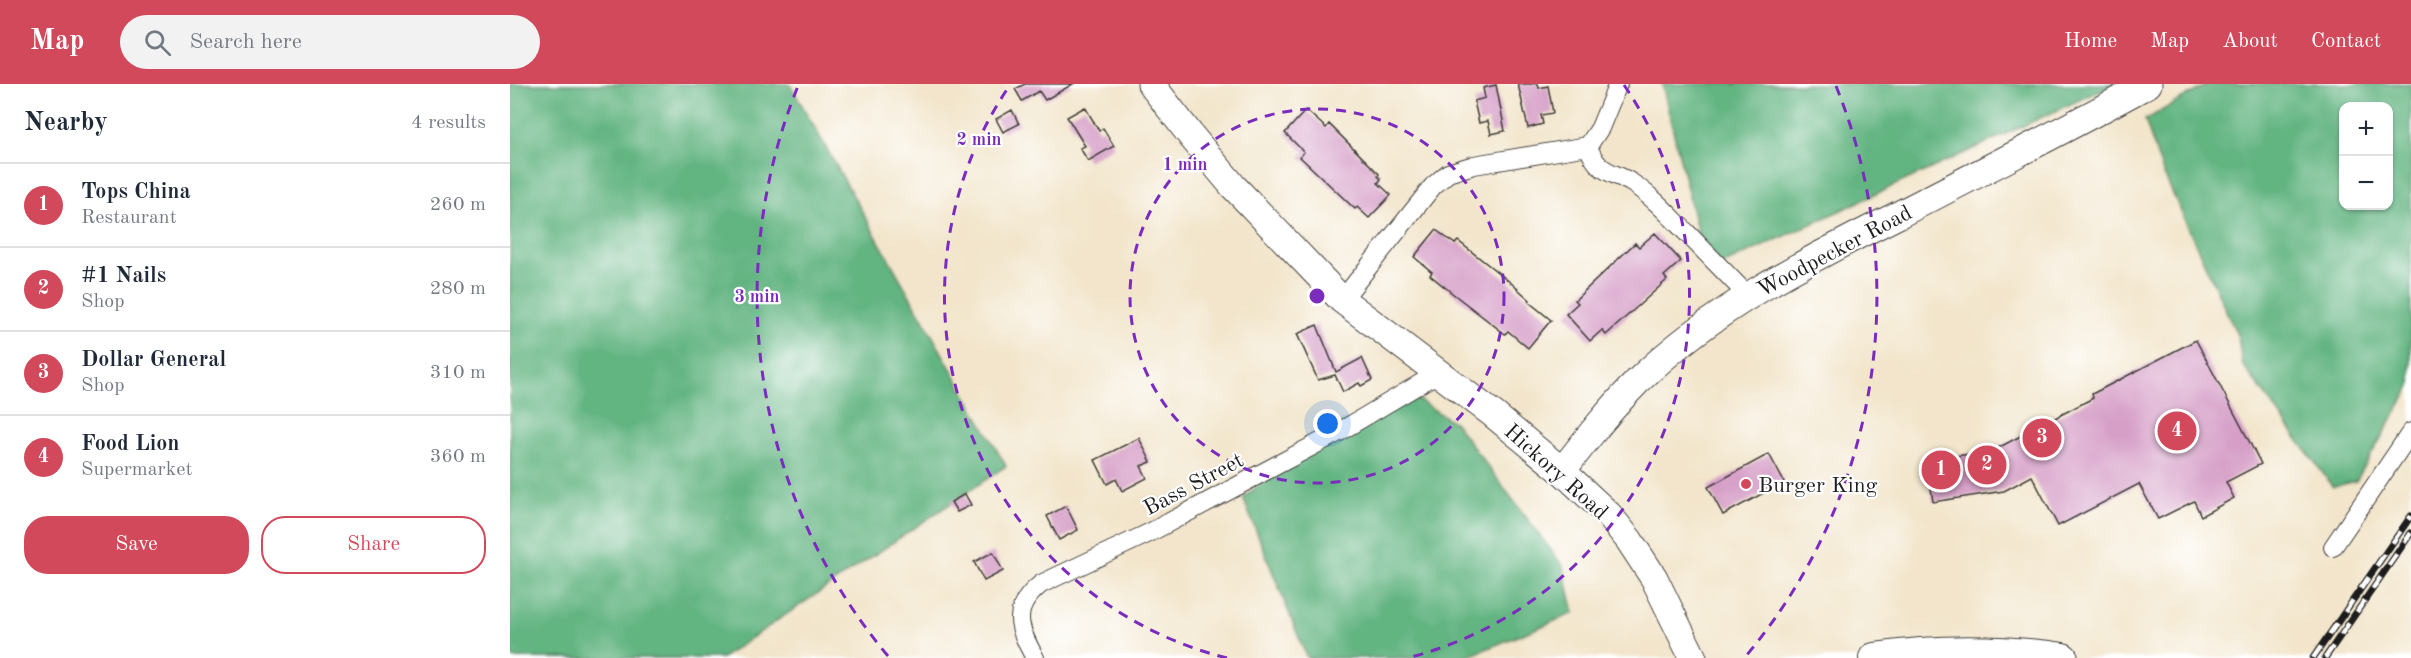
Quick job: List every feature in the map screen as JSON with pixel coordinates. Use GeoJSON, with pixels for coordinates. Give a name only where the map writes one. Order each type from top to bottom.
{"type":"FeatureCollection","features":[{"type":"Feature","properties":{"kind":"main road"},"geometry":{"type":"LineString","coordinates":[[1150,84],[1233,186],[1342,300],[1438,373]]}},
{"type":"Feature","properties":{"kind":"main road","name":"Woodpecker Road"},"geometry":{"type":"LineString","coordinates":[[1562,471],[1607,414],[1640,379],[1691,336],[1748,296],[1829,249],[2148,84]]}},
{"type":"Feature","properties":{"kind":"main road","name":"Hickory Road"},"geometry":{"type":"LineString","coordinates":[[1438,373],[1589,494],[1629,540],[1665,599],[1693,658]]}},
{"type":"Feature","properties":{"kind":"main road"},"geometry":{"type":"LineString","coordinates":[[1874,658],[1961,651],[2021,653],[2063,658]]}},
{"type":"Feature","properties":{"kind":"street"},"geometry":{"type":"LineString","coordinates":[[1342,300],[1433,186],[1448,173],[1474,165],[1588,146],[1600,128],[1618,84]]}},
{"type":"Feature","properties":{"kind":"street"},"geometry":{"type":"LineString","coordinates":[[1588,146],[1592,158],[1600,167],[1607,173],[1629,181],[1653,198],[1748,296]]}},
{"type":"Feature","properties":{"kind":"street","name":"Bass Street"},"geometry":{"type":"LineString","coordinates":[[1035,658],[1020,631],[1019,618],[1029,593],[1041,584],[1149,533],[1319,443],[1438,373]]}},
{"type":"Feature","properties":{"kind":"street"},"geometry":{"type":"LineString","coordinates":[[2333,547],[2411,432]]}},
{"type":"Feature","properties":{"kind":"green space"},"geometry":{"type":"Polygon","coordinates":[[[510,84],[790,84],[1006,466],[722,658],[510,658],[510,84]]]}},
{"type":"Feature","properties":{"kind":"green space"},"geometry":{"type":"Polygon","coordinates":[[[1662,84],[2114,84],[1707,272],[1662,84]]]}},
{"type":"Feature","properties":{"kind":"green space"},"geometry":{"type":"Polygon","coordinates":[[[2208,84],[2411,84],[2411,386],[2356,481],[2333,487],[2242,364],[2238,337],[2162,170],[2145,120],[2208,84]]]}},
{"type":"Feature","properties":{"kind":"green space"},"geometry":{"type":"Polygon","coordinates":[[[1417,399],[1455,423],[1563,566],[1574,613],[1464,658],[1307,658],[1243,498],[1331,427],[1417,399]]]}},
{"type":"Feature","properties":{"kind":"building"},"geometry":{"type":"Polygon","coordinates":[[[1025,84],[1073,84],[1045,100],[1039,91],[1022,101],[1015,89],[1025,84]]]}},
{"type":"Feature","properties":{"kind":"building"},"geometry":{"type":"Polygon","coordinates":[[[1518,84],[1538,84],[1539,88],[1548,86],[1553,113],[1541,115],[1543,124],[1528,128],[1518,84]]]}},
{"type":"Feature","properties":{"kind":"building"},"geometry":{"type":"Polygon","coordinates":[[[1496,85],[1505,131],[1491,134],[1488,121],[1479,123],[1474,101],[1485,98],[1483,88],[1496,85]]]}},
{"type":"Feature","properties":{"kind":"building"},"geometry":{"type":"Polygon","coordinates":[[[1085,107],[1099,131],[1103,128],[1114,146],[1088,161],[1080,148],[1085,146],[1067,117],[1085,107]]]}},
{"type":"Feature","properties":{"kind":"building"},"geometry":{"type":"Polygon","coordinates":[[[1012,110],[1019,124],[1003,132],[996,119],[1012,110]]]}},
{"type":"Feature","properties":{"kind":"building"},"geometry":{"type":"Polygon","coordinates":[[[1306,110],[1326,128],[1329,124],[1379,174],[1381,179],[1378,183],[1391,195],[1369,218],[1357,207],[1355,209],[1300,157],[1304,152],[1285,133],[1306,110]]]}},
{"type":"Feature","properties":{"kind":"building"},"geometry":{"type":"Polygon","coordinates":[[[1436,230],[1455,244],[1458,241],[1510,282],[1551,320],[1528,348],[1508,331],[1505,334],[1452,293],[1430,275],[1432,272],[1414,257],[1436,230]]]}},
{"type":"Feature","properties":{"kind":"building"},"geometry":{"type":"Polygon","coordinates":[[[1655,233],[1681,261],[1664,276],[1667,280],[1606,335],[1602,330],[1590,341],[1566,314],[1578,303],[1575,300],[1635,243],[1639,247],[1655,233]]]}},
{"type":"Feature","properties":{"kind":"building"},"geometry":{"type":"Polygon","coordinates":[[[1317,325],[1336,372],[1362,358],[1372,380],[1361,386],[1359,383],[1343,392],[1335,375],[1318,380],[1297,334],[1317,325]]]}},
{"type":"Feature","properties":{"kind":"building"},"geometry":{"type":"Polygon","coordinates":[[[2196,340],[2261,464],[2226,482],[2234,498],[2201,516],[2194,501],[2158,519],[2139,484],[2058,526],[2032,476],[2004,491],[1933,502],[1927,460],[1992,451],[2093,398],[2092,394],[2196,340]]]}},
{"type":"Feature","properties":{"kind":"building"},"geometry":{"type":"Polygon","coordinates":[[[1139,438],[1151,462],[1141,466],[1147,478],[1122,491],[1116,479],[1107,484],[1095,460],[1139,438]]]}},
{"type":"Feature","properties":{"kind":"building","name":"Burger King"},"geometry":{"type":"Polygon","coordinates":[[[1769,454],[1784,482],[1723,515],[1708,487],[1769,454]]]}},
{"type":"Feature","properties":{"kind":"building"},"geometry":{"type":"Polygon","coordinates":[[[965,494],[971,505],[957,512],[951,502],[965,494]]]}},
{"type":"Feature","properties":{"kind":"building"},"geometry":{"type":"Polygon","coordinates":[[[1066,506],[1078,530],[1059,540],[1047,516],[1066,506]]]}},
{"type":"Feature","properties":{"kind":"building"},"geometry":{"type":"Polygon","coordinates":[[[993,552],[1003,571],[984,581],[974,562],[993,552]]]}},
{"type":"Feature","properties":{"kind":"railway"},"geometry":{"type":"LineString","coordinates":[[2313,658],[2411,516]]}},
{"type":"Feature","properties":{"kind":"railway"},"geometry":{"type":"LineString","coordinates":[[2325,658],[2411,533]]}},
{"type":"Feature","properties":{"kind":"place","name":"Food Lion"},"geometry":{"type":"Point","coordinates":[2177,431]}},
{"type":"Feature","properties":{"kind":"place","name":"Dollar General"},"geometry":{"type":"Point","coordinates":[2042,438]}},
{"type":"Feature","properties":{"kind":"place","name":"#1 Nails"},"geometry":{"type":"Point","coordinates":[1987,465]}},
{"type":"Feature","properties":{"kind":"place","name":"Tops China"},"geometry":{"type":"Point","coordinates":[1941,470]}},
{"type":"Feature","properties":{"kind":"place","name":"Burger King"},"geometry":{"type":"Point","coordinates":[1746,484]}}]}
